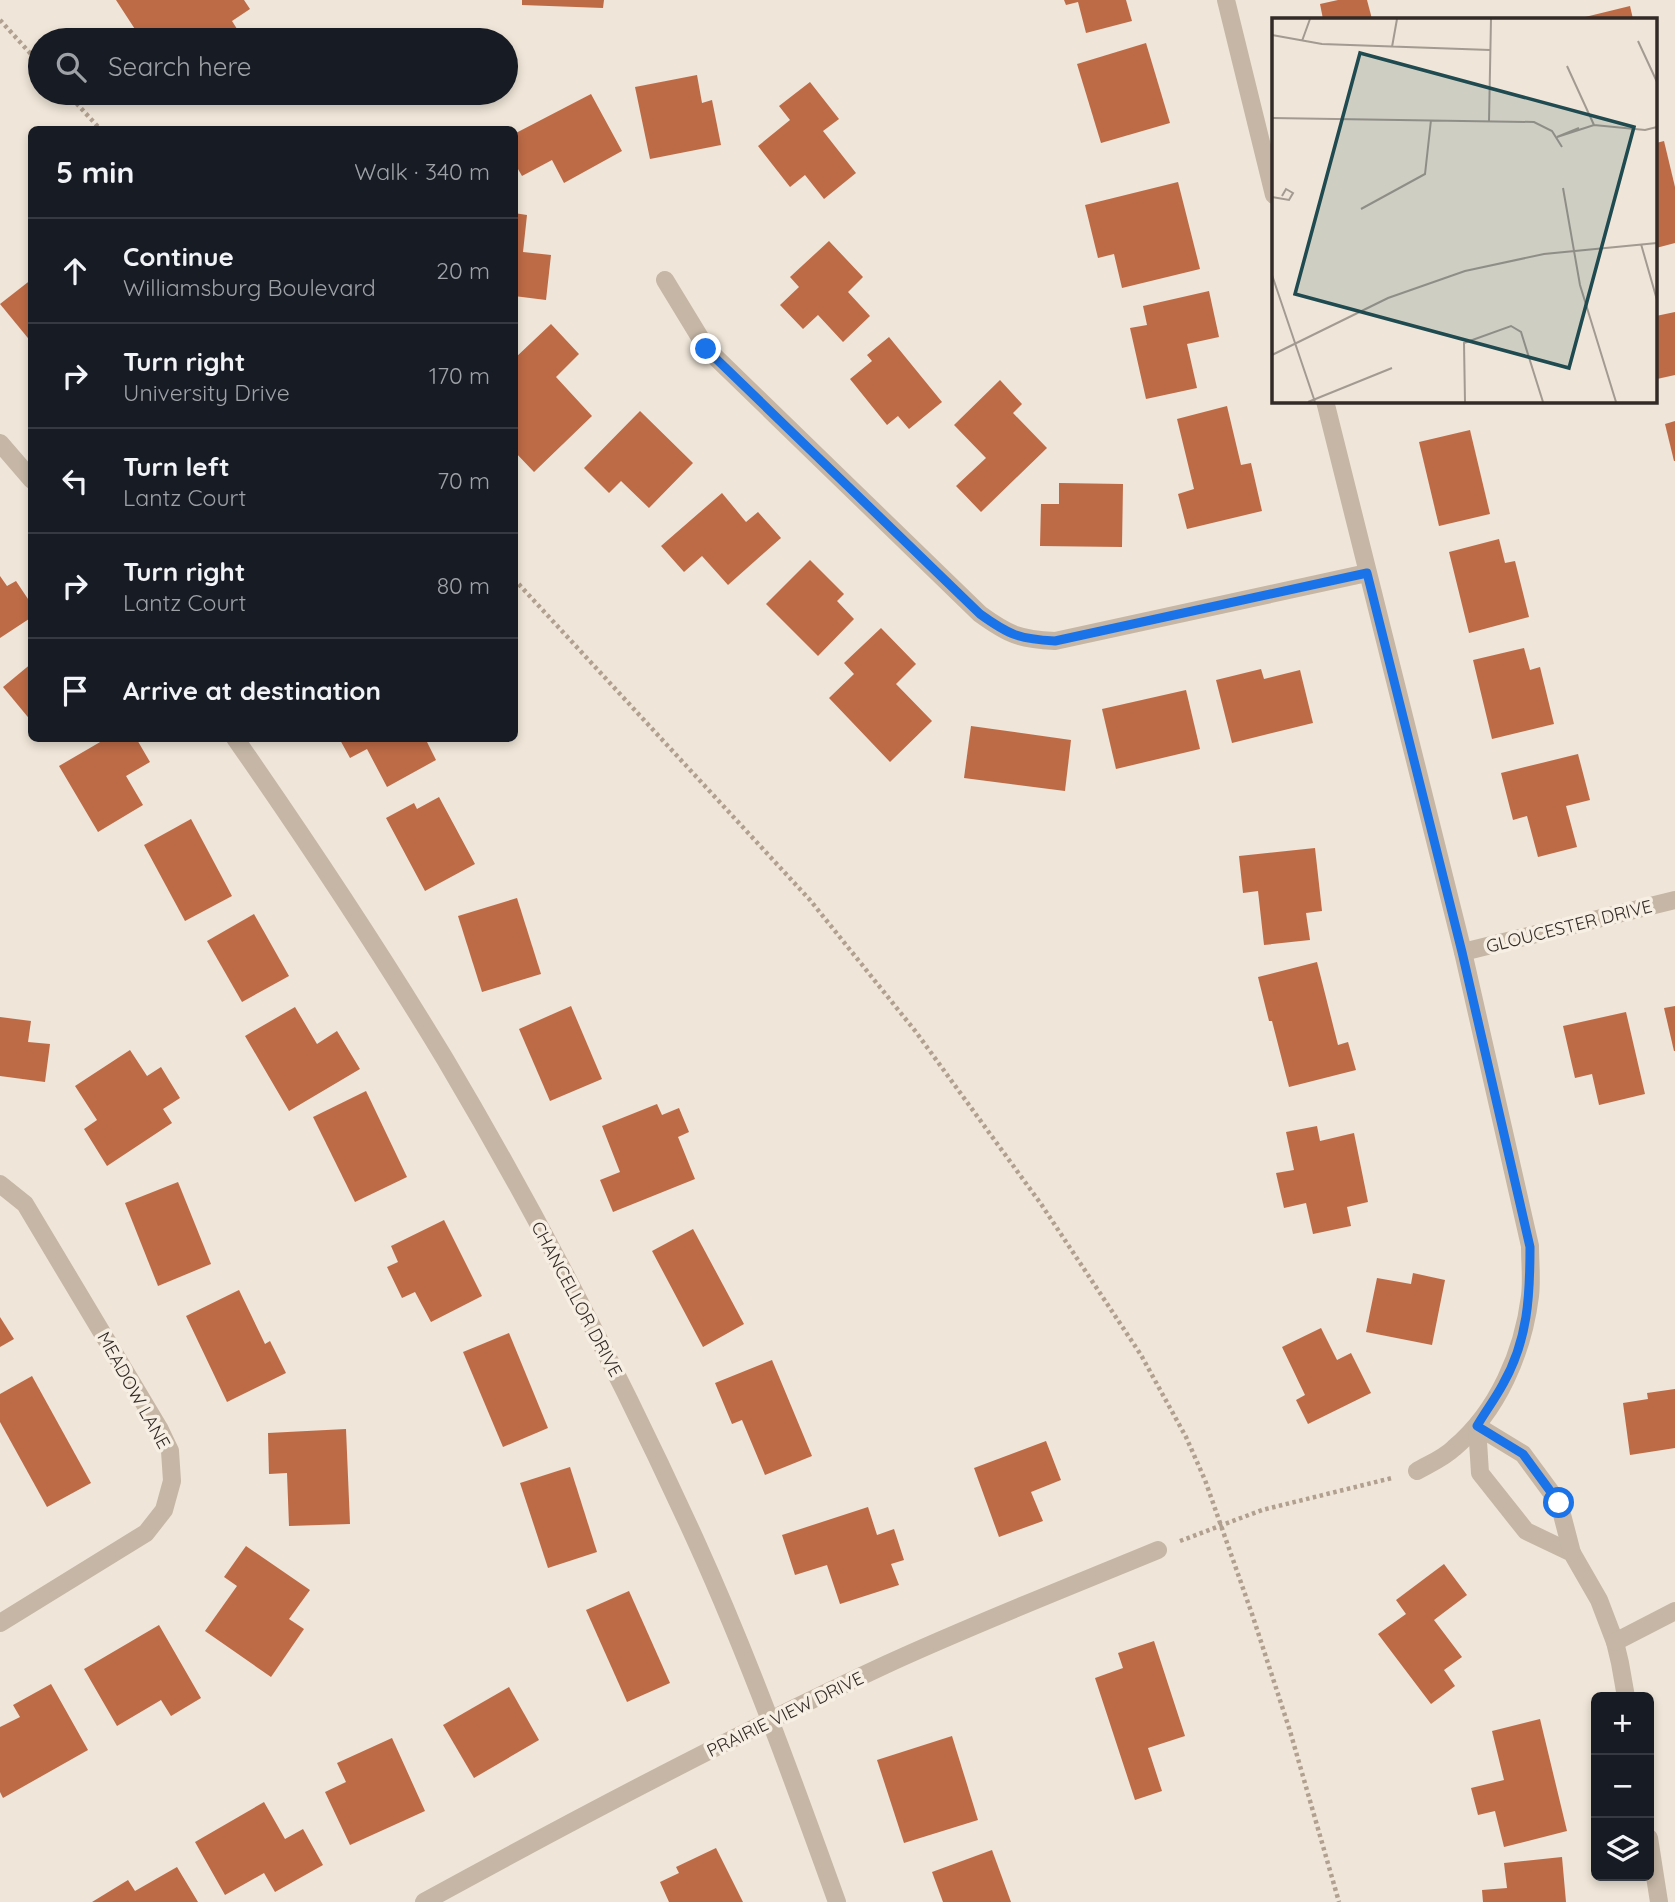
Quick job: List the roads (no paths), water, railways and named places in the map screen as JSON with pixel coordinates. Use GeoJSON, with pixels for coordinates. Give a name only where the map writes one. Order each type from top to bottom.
{"type":"FeatureCollection","features":[{"type":"Feature","properties":{"kind":"street"},"geometry":{"type":"LineString","coordinates":[[1226,0],[1272,187]]}},
{"type":"Feature","properties":{"kind":"street"},"geometry":{"type":"LineString","coordinates":[[665,280],[706,349],[980,614],[1003,631],[1028,640],[1055,641],[1367,573]]}},
{"type":"Feature","properties":{"kind":"street"},"geometry":{"type":"LineString","coordinates":[[1325,402],[1462,952],[1530,1247],[1530,1293],[1522,1340],[1504,1383],[1477,1426],[1453,1450],[1417,1471]]}},
{"type":"Feature","properties":{"kind":"street"},"geometry":{"type":"LineString","coordinates":[[0,443],[28,475]]}},
{"type":"Feature","properties":{"kind":"street","name":"CHANCELLOR DRIVE"},"geometry":{"type":"LineString","coordinates":[[238,742],[328,874],[444,1059],[537,1221],[625,1390],[696,1542],[771,1720],[837,1902]]}},
{"type":"Feature","properties":{"kind":"street","name":"GLOUCESTER DRIVE"},"geometry":{"type":"LineString","coordinates":[[1462,952],[1675,900]]}},
{"type":"Feature","properties":{"kind":"street","name":"MEADOW LANE"},"geometry":{"type":"LineString","coordinates":[[0,1184],[25,1204],[159,1428],[170,1451],[172,1481],[164,1510],[146,1533],[0,1623]]}},
{"type":"Feature","properties":{"kind":"street"},"geometry":{"type":"LineString","coordinates":[[1477,1426],[1480,1473],[1526,1531],[1572,1553]]}},
{"type":"Feature","properties":{"kind":"street"},"geometry":{"type":"LineString","coordinates":[[1477,1426],[1523,1454],[1559,1503],[1572,1553],[1599,1600],[1615,1642],[1625,1692]]}},
{"type":"Feature","properties":{"kind":"street","name":"PRAIRIE VIEW DRIVE"},"geometry":{"type":"LineString","coordinates":[[424,1902],[556,1829],[771,1720],[992,1618],[1157,1550]]}},
{"type":"Feature","properties":{"kind":"street"},"geometry":{"type":"LineString","coordinates":[[1615,1642],[1675,1611]]}},
{"type":"Feature","properties":{"kind":"street"},"geometry":{"type":"LineString","coordinates":[[1654,1870],[1659,1902]]}}]}
